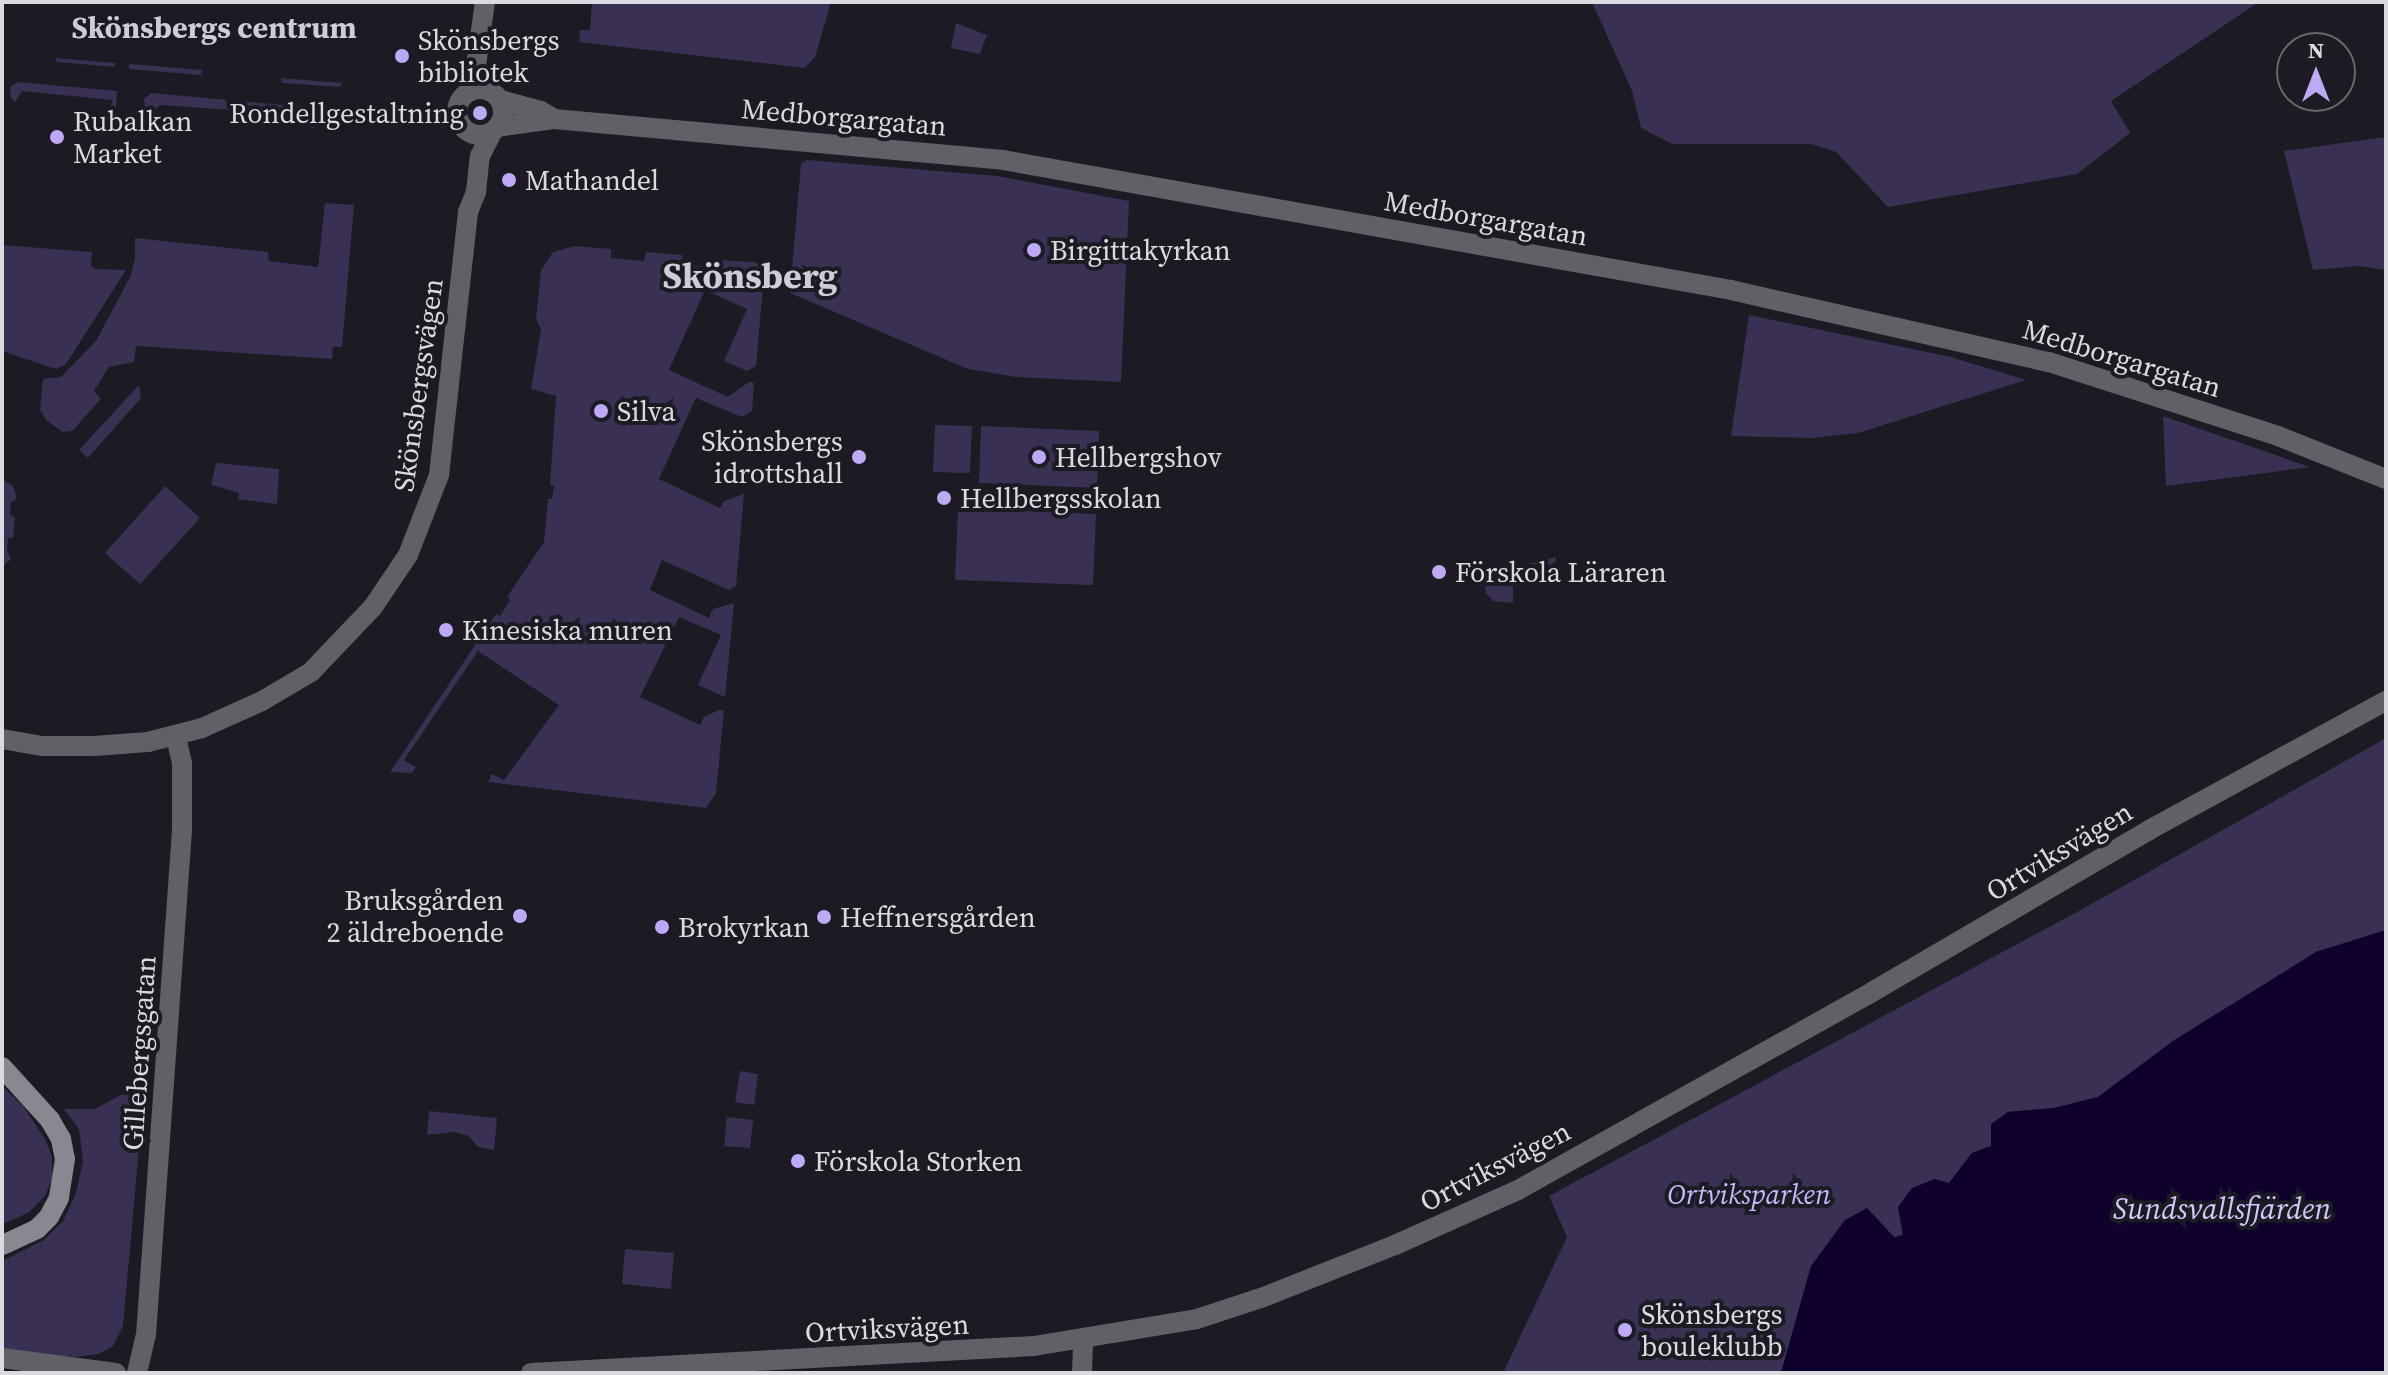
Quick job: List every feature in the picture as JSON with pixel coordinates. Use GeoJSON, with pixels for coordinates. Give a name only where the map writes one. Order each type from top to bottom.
{"type":"FeatureCollection","features":[{"type":"Feature","properties":{"kind":"main road"},"geometry":{"type":"LineString","coordinates":[[2,1067],[50,1120],[61,1139],[65,1159],[59,1198],[49,1217],[37,1229],[2,1245]]}},
{"type":"Feature","properties":{"kind":"street"},"geometry":{"type":"LineString","coordinates":[[485,6],[496,96],[503,113],[494,130],[477,135],[463,129],[456,110],[474,80],[485,6]]}},
{"type":"Feature","properties":{"kind":"street"},"geometry":{"type":"LineString","coordinates":[[468,92],[480,89],[496,96]]}},
{"type":"Feature","properties":{"kind":"street","name":"Medborgargatan"},"geometry":{"type":"LineString","coordinates":[[496,96],[541,111],[554,119]]}},
{"type":"Feature","properties":{"kind":"street","name":"Medborgargatan"},"geometry":{"type":"LineString","coordinates":[[494,130],[554,119],[1003,160],[1750,294],[2071,368],[2278,436],[2386,479]]}},
{"type":"Feature","properties":{"kind":"street","name":"Skönsbergsvägen"},"geometry":{"type":"LineString","coordinates":[[463,129],[464,192],[468,212]]}},
{"type":"Feature","properties":{"kind":"street","name":"Skönsbergsvägen"},"geometry":{"type":"LineString","coordinates":[[2,754],[42,746],[148,742],[176,736],[262,701],[322,663],[373,607],[408,555],[439,475],[468,212],[476,192],[480,156],[494,130]]}},
{"type":"Feature","properties":{"kind":"street","name":"Ortviksvägen"},"geometry":{"type":"LineString","coordinates":[[531,1373],[882,1357],[1083,1339],[1197,1319],[1261,1298],[1395,1245],[1518,1190],[1858,1000],[2162,823],[2386,701]]}},
{"type":"Feature","properties":{"kind":"street","name":"Gillebergsgatan"},"geometry":{"type":"LineString","coordinates":[[137,1373],[146,1335],[181,844],[182,763],[176,736]]}},
{"type":"Feature","properties":{"kind":"street","name":"Skönsbergsvägen"},"geometry":{"type":"LineString","coordinates":[[2,739],[42,746]]}},
{"type":"Feature","properties":{"kind":"street"},"geometry":{"type":"LineString","coordinates":[[1082,1373],[1083,1339]]}},
{"type":"Feature","properties":{"kind":"street"},"geometry":{"type":"LineString","coordinates":[[2,1358],[116,1373]]}},
{"type":"Feature","properties":{"kind":"green space"},"geometry":{"type":"Polygon","coordinates":[[[592,2],[831,2],[815,57],[805,68],[579,42],[580,30],[590,30],[592,2]]]}},
{"type":"Feature","properties":{"kind":"green space"},"geometry":{"type":"Polygon","coordinates":[[[1592,2],[2259,2],[2111,101],[2130,133],[2077,174],[1888,207],[1836,152],[1811,144],[1672,144],[1641,128],[1632,91],[1592,2]]]}},
{"type":"Feature","properties":{"kind":"green space"},"geometry":{"type":"Polygon","coordinates":[[[956,23],[987,35],[980,54],[951,48],[956,23]]]}},
{"type":"Feature","properties":{"kind":"green space"},"geometry":{"type":"Polygon","coordinates":[[[55,58],[115,63],[115,67],[57,62],[55,58]]]}},
{"type":"Feature","properties":{"kind":"green space"},"geometry":{"type":"Polygon","coordinates":[[[129,64],[202,70],[201,75],[129,69],[129,64]]]}},
{"type":"Feature","properties":{"kind":"green space"},"geometry":{"type":"Polygon","coordinates":[[[281,78],[343,83],[339,87],[282,83],[281,78]]]}},
{"type":"Feature","properties":{"kind":"green space"},"geometry":{"type":"Polygon","coordinates":[[[18,82],[117,91],[116,112],[108,112],[113,100],[22,91],[15,102],[11,98],[10,87],[18,82]]]}},
{"type":"Feature","properties":{"kind":"green space"},"geometry":{"type":"Polygon","coordinates":[[[151,93],[317,108],[322,114],[321,125],[310,129],[317,116],[160,105],[151,115],[146,114],[144,99],[151,93]]]}},
{"type":"Feature","properties":{"kind":"green space"},"geometry":{"type":"Polygon","coordinates":[[[2386,137],[2386,270],[2359,266],[2313,270],[2284,151],[2386,137]]]}},
{"type":"Feature","properties":{"kind":"green space"},"geometry":{"type":"Polygon","coordinates":[[[807,160],[997,176],[1129,201],[1121,382],[1016,377],[968,369],[790,293],[801,164],[807,160]]]}},
{"type":"Feature","properties":{"kind":"green space"},"geometry":{"type":"Polygon","coordinates":[[[325,203],[354,205],[342,347],[333,347],[332,359],[136,346],[134,362],[109,367],[94,391],[101,399],[72,431],[63,432],[47,421],[40,410],[43,379],[61,377],[96,341],[130,277],[135,259],[135,238],[268,252],[269,261],[318,267],[325,203]]]}},
{"type":"Feature","properties":{"kind":"green space"},"geometry":{"type":"Polygon","coordinates":[[[2,245],[92,252],[91,266],[95,269],[126,270],[66,364],[56,369],[2,351],[2,245]]]}},
{"type":"Feature","properties":{"kind":"green space"},"geometry":{"type":"Polygon","coordinates":[[[574,246],[611,249],[611,258],[644,261],[646,252],[682,255],[682,265],[706,267],[707,259],[765,263],[756,366],[747,371],[724,361],[747,309],[705,290],[669,370],[728,397],[749,382],[754,383],[752,411],[742,417],[696,398],[659,479],[720,508],[724,501],[744,494],[736,586],[729,590],[662,560],[650,590],[709,618],[713,609],[734,603],[725,697],[698,685],[721,635],[679,617],[640,697],[700,725],[704,717],[724,711],[716,793],[706,808],[488,782],[492,774],[504,780],[559,705],[478,651],[404,760],[416,767],[412,773],[390,772],[496,614],[500,616],[510,600],[507,597],[544,542],[548,499],[552,499],[554,486],[550,485],[556,396],[531,389],[541,329],[536,319],[541,270],[553,252],[574,246]]]}},
{"type":"Feature","properties":{"kind":"green space"},"geometry":{"type":"Polygon","coordinates":[[[1749,315],[1951,357],[2026,380],[1858,433],[1812,438],[1731,436],[1749,315]]]}},
{"type":"Feature","properties":{"kind":"green space"},"geometry":{"type":"Polygon","coordinates":[[[139,385],[141,398],[88,458],[79,450],[139,385]]]}},
{"type":"Feature","properties":{"kind":"green space"},"geometry":{"type":"Polygon","coordinates":[[[2163,416],[2310,467],[2166,486],[2163,416]]]}},
{"type":"Feature","properties":{"kind":"green space"},"geometry":{"type":"Polygon","coordinates":[[[935,425],[972,426],[970,473],[933,472],[935,425]]]}},
{"type":"Feature","properties":{"kind":"green space","name":"Hellbergshov"},"geometry":{"type":"Polygon","coordinates":[[[981,426],[1099,431],[1097,488],[979,483],[981,426]]]}},
{"type":"Feature","properties":{"kind":"green space"},"geometry":{"type":"Polygon","coordinates":[[[216,463],[279,469],[277,504],[238,499],[239,493],[211,485],[216,463]]]}},
{"type":"Feature","properties":{"kind":"green space"},"geometry":{"type":"Polygon","coordinates":[[[2,479],[13,486],[17,499],[11,502],[10,514],[15,518],[13,538],[8,538],[7,551],[11,559],[2,567],[2,479]]]}},
{"type":"Feature","properties":{"kind":"green space"},"geometry":{"type":"Polygon","coordinates":[[[165,486],[200,518],[140,584],[105,553],[165,486]]]}},
{"type":"Feature","properties":{"kind":"green space"},"geometry":{"type":"Polygon","coordinates":[[[958,508],[1096,514],[1093,585],[955,580],[958,508]]]}},
{"type":"Feature","properties":{"kind":"green space"},"geometry":{"type":"Polygon","coordinates":[[[1556,557],[1559,579],[1538,580],[1533,566],[1524,568],[1525,581],[1513,585],[1513,603],[1493,601],[1486,593],[1485,579],[1490,573],[1556,557]]]}},
{"type":"Feature","properties":{"kind":"green space","name":"Ortviksparken"},"geometry":{"type":"Polygon","coordinates":[[[2386,738],[2386,930],[2316,952],[2173,1041],[2098,1097],[2054,1108],[2007,1112],[1991,1146],[1972,1153],[1949,1183],[1898,1207],[1903,1234],[1811,1266],[1781,1373],[1503,1373],[1567,1237],[1549,1196],[2088,906],[2386,738]]]}},
{"type":"Feature","properties":{"kind":"green space"},"geometry":{"type":"Polygon","coordinates":[[[740,1071],[758,1074],[754,1105],[735,1102],[740,1071]]]}},
{"type":"Feature","properties":{"kind":"green space"},"geometry":{"type":"Polygon","coordinates":[[[145,1082],[123,1326],[113,1346],[99,1354],[76,1357],[2,1351],[2,1261],[44,1240],[63,1221],[76,1193],[83,1161],[79,1129],[64,1109],[95,1109],[145,1082]]]}},
{"type":"Feature","properties":{"kind":"green space"},"geometry":{"type":"Polygon","coordinates":[[[2,1086],[23,1106],[45,1139],[52,1157],[52,1179],[45,1196],[28,1213],[2,1224],[2,1086]]]}},
{"type":"Feature","properties":{"kind":"green space"},"geometry":{"type":"Polygon","coordinates":[[[429,1111],[497,1118],[494,1150],[478,1147],[469,1136],[454,1132],[427,1135],[429,1111]]]}},
{"type":"Feature","properties":{"kind":"green space"},"geometry":{"type":"Polygon","coordinates":[[[727,1117],[753,1120],[750,1148],[724,1146],[727,1117]]]}},
{"type":"Feature","properties":{"kind":"green space"},"geometry":{"type":"Polygon","coordinates":[[[625,1249],[674,1253],[671,1289],[622,1284],[625,1249]]]}},
{"type":"Feature","properties":{"kind":"water","name":"Sundsvallsfjärden"},"geometry":{"type":"Polygon","coordinates":[[[2386,930],[2386,1373],[1781,1373],[1811,1266],[1845,1220],[1867,1208],[1895,1238],[1903,1235],[1898,1207],[1912,1188],[1935,1179],[1949,1183],[1972,1153],[1991,1146],[1991,1124],[2008,1112],[2054,1108],[2098,1097],[2173,1041],[2316,952],[2386,930]]]}},
{"type":"Feature","properties":{"kind":"place","name":"Skönsbergs bibliotek"},"geometry":{"type":"Point","coordinates":[402,56]}},
{"type":"Feature","properties":{"kind":"place","name":"Rondellgestaltning"},"geometry":{"type":"Point","coordinates":[480,113]}},
{"type":"Feature","properties":{"kind":"place","name":"Rubalkan Market"},"geometry":{"type":"Point","coordinates":[57,137]}},
{"type":"Feature","properties":{"kind":"place","name":"Mathandel"},"geometry":{"type":"Point","coordinates":[509,180]}},
{"type":"Feature","properties":{"kind":"place","name":"Birgittakyrkan"},"geometry":{"type":"Point","coordinates":[1034,250]}},
{"type":"Feature","properties":{"kind":"place","name":"Silva"},"geometry":{"type":"Point","coordinates":[601,411]}},
{"type":"Feature","properties":{"kind":"place","name":"Skönsbergs idrottshall"},"geometry":{"type":"Point","coordinates":[859,457]}},
{"type":"Feature","properties":{"kind":"place","name":"Hellbergshov"},"geometry":{"type":"Point","coordinates":[1039,457]}},
{"type":"Feature","properties":{"kind":"place","name":"Hellbergsskolan"},"geometry":{"type":"Point","coordinates":[944,498]}},
{"type":"Feature","properties":{"kind":"place","name":"Förskola Läraren"},"geometry":{"type":"Point","coordinates":[1439,572]}},
{"type":"Feature","properties":{"kind":"place","name":"Kinesiska muren"},"geometry":{"type":"Point","coordinates":[446,630]}},
{"type":"Feature","properties":{"kind":"place","name":"Bruksgården 2 äldreboende"},"geometry":{"type":"Point","coordinates":[520,916]}},
{"type":"Feature","properties":{"kind":"place","name":"Heffnersgården"},"geometry":{"type":"Point","coordinates":[824,917]}},
{"type":"Feature","properties":{"kind":"place","name":"Brokyrkan"},"geometry":{"type":"Point","coordinates":[662,927]}},
{"type":"Feature","properties":{"kind":"place","name":"Förskola Storken"},"geometry":{"type":"Point","coordinates":[798,1161]}},
{"type":"Feature","properties":{"kind":"place","name":"Skönsbergs bouleklubb"},"geometry":{"type":"Point","coordinates":[1625,1330]}},
{"type":"Feature","properties":{"kind":"district","name":"Skönsbergs centrum"},"geometry":{"type":"Point","coordinates":[214,28]}},
{"type":"Feature","properties":{"kind":"district","name":"Skönsberg"},"geometry":{"type":"Point","coordinates":[750,276]}}]}
